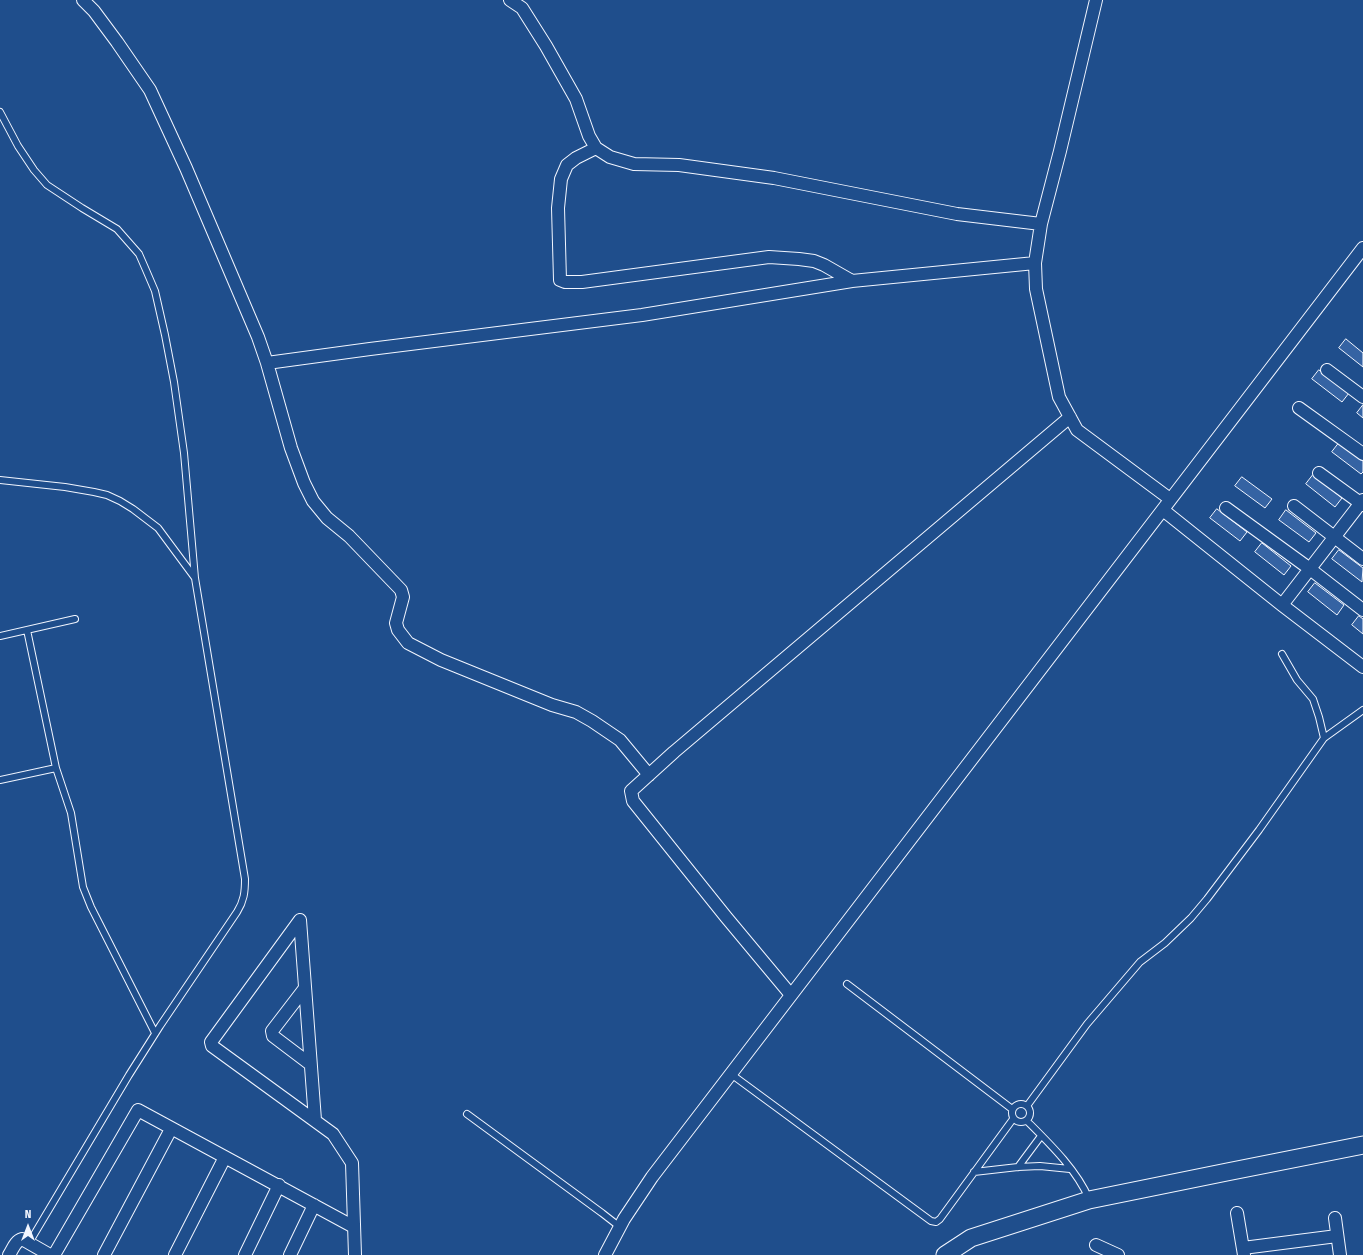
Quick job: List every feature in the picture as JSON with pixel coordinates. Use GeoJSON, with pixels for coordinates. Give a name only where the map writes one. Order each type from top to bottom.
{"type":"FeatureCollection","features":[{"type":"Feature","properties":{"kind":"street"},"geometry":{"type":"LineString","coordinates":[[83,0],[94,11],[150,90],[186,168],[258,337],[267,363],[290,448],[313,501],[327,518],[349,536],[401,590],[404,597],[396,623],[398,630],[408,642],[441,660],[552,705],[576,712],[592,721],[620,740],[649,775]]}},
{"type":"Feature","properties":{"kind":"street"},"geometry":{"type":"LineString","coordinates":[[510,0],[522,8],[569,85],[576,98],[589,136],[596,148],[610,157],[634,164],[679,165],[774,178],[957,214],[1041,224]]}},
{"type":"Feature","properties":{"kind":"street"},"geometry":{"type":"LineString","coordinates":[[1096,0],[1041,224],[1035,263],[1036,289],[1059,397],[1077,430],[1170,499]]}},
{"type":"Feature","properties":{"kind":"street"},"geometry":{"type":"LineString","coordinates":[[596,148],[576,158],[567,165],[561,179],[558,208],[560,280],[565,282],[582,282],[768,257],[800,258],[814,261],[852,281]]}},
{"type":"Feature","properties":{"kind":"street"},"geometry":{"type":"LineString","coordinates":[[605,1255],[652,1176],[1363,248]]}},
{"type":"Feature","properties":{"kind":"street"},"geometry":{"type":"LineString","coordinates":[[267,363],[642,315],[852,281],[1035,263]]}},
{"type":"Feature","properties":{"kind":"street"},"geometry":{"type":"LineString","coordinates":[[1327,370],[1363,397]]}},
{"type":"Feature","properties":{"kind":"street"},"geometry":{"type":"LineString","coordinates":[[1299,408],[1363,454]]}},
{"type":"Feature","properties":{"kind":"street"},"geometry":{"type":"LineString","coordinates":[[791,995],[633,801],[631,790],[1070,417]]}},
{"type":"Feature","properties":{"kind":"street"},"geometry":{"type":"LineString","coordinates":[[1282,605],[1362,503],[1319,473]]}},
{"type":"Feature","properties":{"kind":"street"},"geometry":{"type":"LineString","coordinates":[[1294,506],[1363,559]]}},
{"type":"Feature","properties":{"kind":"street"},"geometry":{"type":"LineString","coordinates":[[1226,508],[1310,569],[1363,610]]}},
{"type":"Feature","properties":{"kind":"street"},"geometry":{"type":"LineString","coordinates":[[1163,510],[1282,605],[1363,667]]}},
{"type":"Feature","properties":{"kind":"street"},"geometry":{"type":"LineString","coordinates":[[315,1120],[300,920],[211,1042],[212,1046],[333,1134],[352,1163],[355,1255]]}},
{"type":"Feature","properties":{"kind":"street"},"geometry":{"type":"LineString","coordinates":[[305,988],[272,1031],[273,1036],[310,1064]]}},
{"type":"Feature","properties":{"kind":"street"},"geometry":{"type":"LineString","coordinates":[[54,1255],[138,1110],[171,1129],[279,1185],[354,1227]]}},
{"type":"Feature","properties":{"kind":"street"},"geometry":{"type":"LineString","coordinates":[[104,1255],[171,1129]]}},
{"type":"Feature","properties":{"kind":"street"},"geometry":{"type":"LineString","coordinates":[[945,1255],[971,1238],[1089,1200],[1363,1146]]}},
{"type":"Feature","properties":{"kind":"street"},"geometry":{"type":"LineString","coordinates":[[175,1255],[225,1157]]}},
{"type":"Feature","properties":{"kind":"street"},"geometry":{"type":"LineString","coordinates":[[245,1255],[279,1185]]}},
{"type":"Feature","properties":{"kind":"street"},"geometry":{"type":"LineString","coordinates":[[290,1255],[314,1205]]}},
{"type":"Feature","properties":{"kind":"street"},"geometry":{"type":"LineString","coordinates":[[1237,1213],[1243,1252],[1338,1236]]}},
{"type":"Feature","properties":{"kind":"street"},"geometry":{"type":"LineString","coordinates":[[1335,1218],[1340,1255]]}},
{"type":"Feature","properties":{"kind":"street"},"geometry":{"type":"LineString","coordinates":[[10,1255],[18,1240],[22,1239],[50,1255]]}},
{"type":"Feature","properties":{"kind":"street"},"geometry":{"type":"LineString","coordinates":[[1096,1245],[1118,1255]]}},
{"type":"Feature","properties":{"kind":"lane"},"geometry":{"type":"LineString","coordinates":[[0,112],[18,146],[34,170],[47,185],[117,229],[139,254],[155,291],[174,382],[184,454],[194,578],[245,879],[245,894],[242,905],[155,1033],[29,1243]]}},
{"type":"Feature","properties":{"kind":"lane"},"geometry":{"type":"LineString","coordinates":[[0,480],[65,487],[94,492],[107,495],[120,501],[158,528],[194,578]]}},
{"type":"Feature","properties":{"kind":"lane"},"geometry":{"type":"LineString","coordinates":[[0,636],[75,619]]}},
{"type":"Feature","properties":{"kind":"lane"},"geometry":{"type":"LineString","coordinates":[[27,630],[56,768],[71,813],[83,887],[91,907],[155,1033]]}},
{"type":"Feature","properties":{"kind":"lane"},"geometry":{"type":"LineString","coordinates":[[1282,654],[1293,674],[1313,699],[1324,738]]}},
{"type":"Feature","properties":{"kind":"lane"},"geometry":{"type":"LineString","coordinates":[[1027,1106],[1087,1024],[1136,967],[1191,918],[1207,899],[1259,830],[1324,738],[1363,710]]}},
{"type":"Feature","properties":{"kind":"lane"},"geometry":{"type":"LineString","coordinates":[[0,780],[56,768]]}},
{"type":"Feature","properties":{"kind":"lane"},"geometry":{"type":"LineString","coordinates":[[847,984],[1012,1109]]}},
{"type":"Feature","properties":{"kind":"lane"},"geometry":{"type":"LineString","coordinates":[[731,1074],[931,1222],[936,1222],[940,1219],[1013,1119],[1012,1109]]}},
{"type":"Feature","properties":{"kind":"lane"},"geometry":{"type":"LineString","coordinates":[[1012,1109],[1020,1104],[1027,1106],[1031,1112],[1027,1121],[1022,1123],[1013,1119]]}},
{"type":"Feature","properties":{"kind":"lane"},"geometry":{"type":"LineString","coordinates":[[467,1114],[602,1213],[620,1228]]}},
{"type":"Feature","properties":{"kind":"lane"},"geometry":{"type":"LineString","coordinates":[[1027,1121],[1084,1186],[1089,1200]]}},
{"type":"Feature","properties":{"kind":"lane"},"geometry":{"type":"LineString","coordinates":[[1018,1167],[1041,1136]]}},
{"type":"Feature","properties":{"kind":"lane"},"geometry":{"type":"LineString","coordinates":[[974,1172],[1040,1166],[1070,1169]]}},
{"type":"Feature","properties":{"kind":"building"},"geometry":{"type":"Polygon","coordinates":[[[1346,339],[1363,353],[1363,367],[1339,348],[1346,339]]]}},
{"type":"Feature","properties":{"kind":"building"},"geometry":{"type":"Polygon","coordinates":[[[1319,370],[1349,393],[1342,402],[1312,379],[1319,370]]]}},
{"type":"Feature","properties":{"kind":"building"},"geometry":{"type":"Polygon","coordinates":[[[1363,405],[1363,418],[1357,413],[1363,405]]]}},
{"type":"Feature","properties":{"kind":"building"},"geometry":{"type":"Polygon","coordinates":[[[1339,443],[1363,461],[1363,472],[1361,474],[1332,452],[1339,443]]]}},
{"type":"Feature","properties":{"kind":"building"},"geometry":{"type":"Polygon","coordinates":[[[1313,475],[1342,498],[1335,507],[1306,484],[1313,475]]]}},
{"type":"Feature","properties":{"kind":"building"},"geometry":{"type":"Polygon","coordinates":[[[1242,477],[1272,499],[1265,508],[1235,486],[1242,477]]]}},
{"type":"Feature","properties":{"kind":"building"},"geometry":{"type":"Polygon","coordinates":[[[1217,509],[1247,532],[1240,541],[1210,518],[1217,509]]]}},
{"type":"Feature","properties":{"kind":"building"},"geometry":{"type":"Polygon","coordinates":[[[1286,510],[1316,533],[1309,542],[1279,520],[1286,510]]]}},
{"type":"Feature","properties":{"kind":"building"},"geometry":{"type":"Polygon","coordinates":[[[1262,543],[1291,566],[1284,575],[1255,552],[1262,543]]]}},
{"type":"Feature","properties":{"kind":"building"},"geometry":{"type":"Polygon","coordinates":[[[1339,550],[1363,568],[1362,582],[1332,559],[1339,550]]]}},
{"type":"Feature","properties":{"kind":"building"},"geometry":{"type":"Polygon","coordinates":[[[1315,583],[1344,605],[1337,615],[1308,592],[1315,583]]]}},
{"type":"Feature","properties":{"kind":"building"},"geometry":{"type":"Polygon","coordinates":[[[1359,616],[1363,619],[1363,634],[1352,625],[1359,616]]]}}]}
